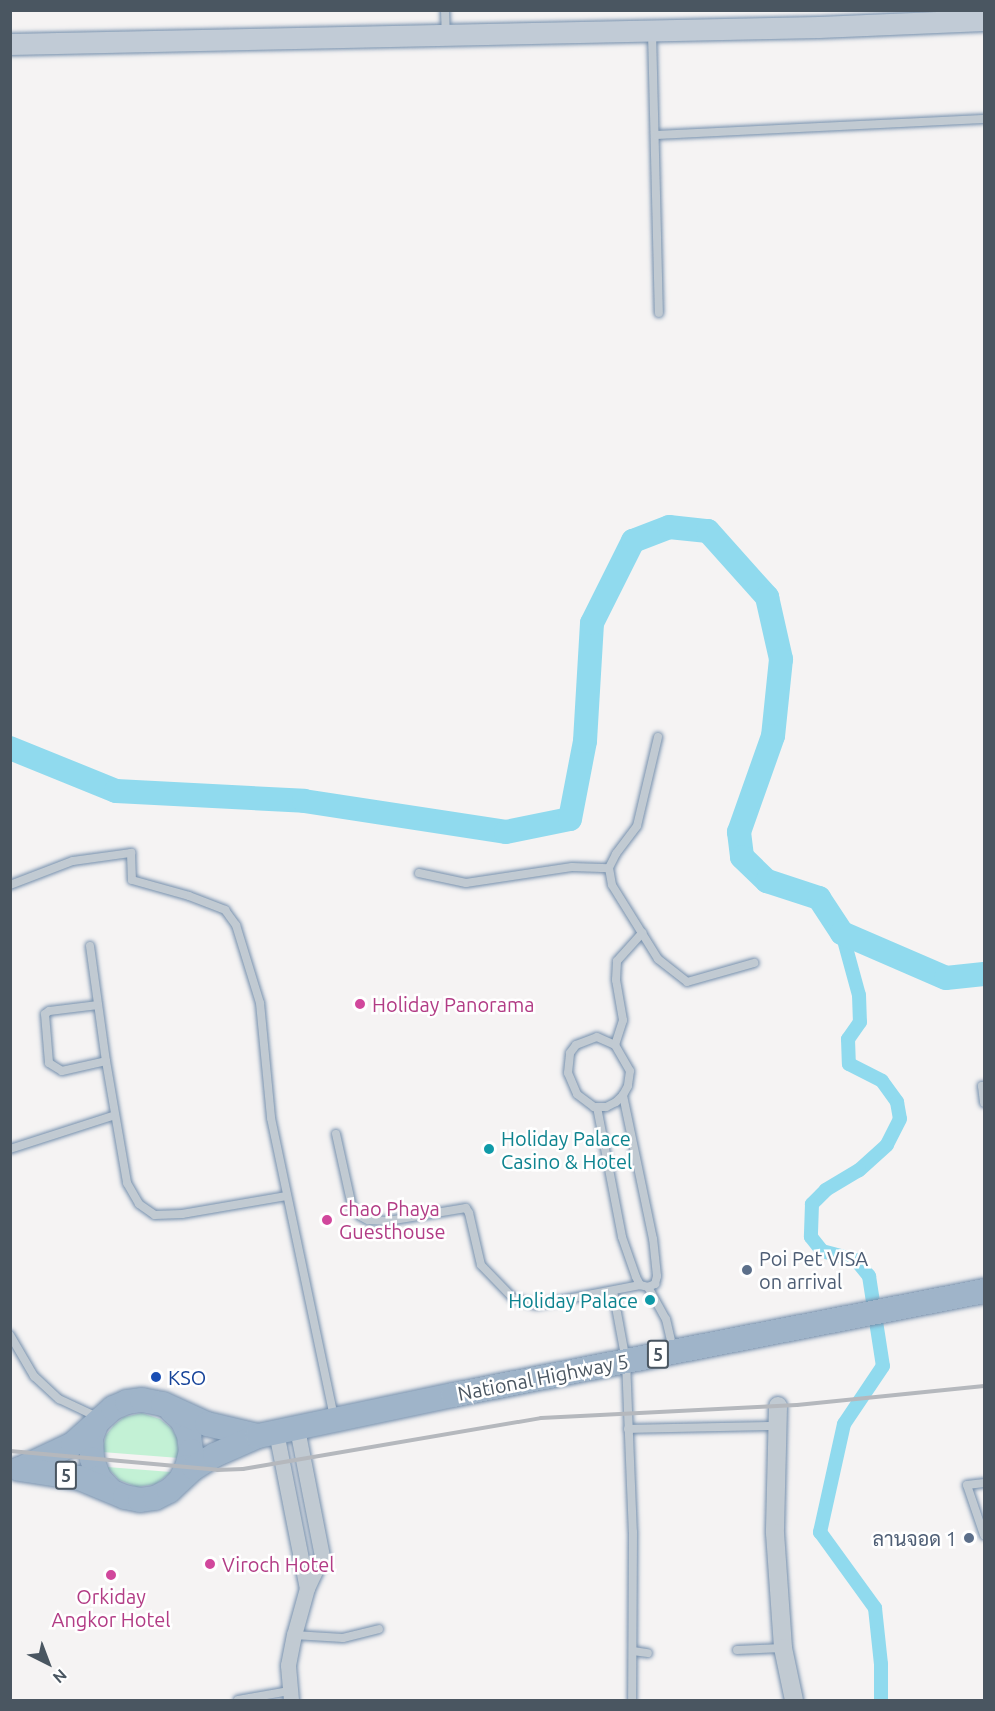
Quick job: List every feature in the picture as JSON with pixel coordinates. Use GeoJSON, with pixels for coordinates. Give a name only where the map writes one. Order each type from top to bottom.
{"type":"FeatureCollection","features":[{"type":"Feature","properties":{"kind":"highway","name":"National Highway 5"},"geometry":{"type":"LineString","coordinates":[[15,1470],[79,1478],[125,1497],[140,1500],[162,1494],[215,1455],[277,1432],[626,1360],[973,1293]]}},
{"type":"Feature","properties":{"kind":"highway","name":"National Highway 5"},"geometry":{"type":"LineString","coordinates":[[15,1470],[53,1456],[113,1408],[134,1401],[153,1400],[170,1409],[228,1430],[277,1432]]}},
{"type":"Feature","properties":{"kind":"highway"},"geometry":{"type":"LineString","coordinates":[[170,1409],[182,1420],[189,1435],[191,1451],[180,1481]]}},
{"type":"Feature","properties":{"kind":"highway"},"geometry":{"type":"LineString","coordinates":[[98,1422],[92,1438],[92,1459],[99,1478],[110,1490]]}},
{"type":"Feature","properties":{"kind":"main road"},"geometry":{"type":"LineString","coordinates":[[10,44],[652,30],[984,20]]}},
{"type":"Feature","properties":{"kind":"street"},"geometry":{"type":"LineString","coordinates":[[778,1406],[775,1533],[783,1648],[794,1701]]}},
{"type":"Feature","properties":{"kind":"street"},"geometry":{"type":"LineString","coordinates":[[277,1432],[308,1588]]}},
{"type":"Feature","properties":{"kind":"street"},"geometry":{"type":"LineString","coordinates":[[277,1432],[322,1556],[308,1588],[294,1635],[288,1665],[290,1696]]}},
{"type":"Feature","properties":{"kind":"lane"},"geometry":{"type":"LineString","coordinates":[[446,10],[446,35]]}},
{"type":"Feature","properties":{"kind":"lane"},"geometry":{"type":"LineString","coordinates":[[652,30],[659,313]]}},
{"type":"Feature","properties":{"kind":"lane"},"geometry":{"type":"LineString","coordinates":[[655,135],[984,119]]}},
{"type":"Feature","properties":{"kind":"lane"},"geometry":{"type":"LineString","coordinates":[[658,737],[637,826],[615,854],[609,868],[612,885],[658,959],[687,982],[754,963]]}},
{"type":"Feature","properties":{"kind":"lane"},"geometry":{"type":"LineString","coordinates":[[10,885],[73,861],[131,853],[132,880],[189,896],[225,910],[236,926],[260,1003],[272,1118],[286,1196],[335,1420]]}},
{"type":"Feature","properties":{"kind":"lane"},"geometry":{"type":"LineString","coordinates":[[419,873],[466,883],[572,867],[609,868]]}},
{"type":"Feature","properties":{"kind":"lane"},"geometry":{"type":"LineString","coordinates":[[615,1045],[623,1020],[616,980],[617,961],[642,933]]}},
{"type":"Feature","properties":{"kind":"lane"},"geometry":{"type":"LineString","coordinates":[[90,946],[106,1061],[127,1183],[139,1204],[155,1215],[182,1214],[286,1196]]}},
{"type":"Feature","properties":{"kind":"lane"},"geometry":{"type":"LineString","coordinates":[[98,1005],[50,1011],[45,1014],[49,1063],[62,1071],[106,1061]]}},
{"type":"Feature","properties":{"kind":"lane"},"geometry":{"type":"LineString","coordinates":[[597,1107],[616,1102],[623,1095],[628,1086],[630,1071],[615,1045],[597,1037],[576,1046],[570,1053],[568,1073],[577,1094],[597,1107],[622,1237],[644,1286],[666,1319],[674,1351]]}},
{"type":"Feature","properties":{"kind":"lane"},"geometry":{"type":"LineString","coordinates":[[984,1086],[982,1086],[984,1103]]}},
{"type":"Feature","properties":{"kind":"lane"},"geometry":{"type":"LineString","coordinates":[[336,1134],[352,1206],[360,1216],[368,1220],[388,1221],[466,1208],[481,1265],[513,1298],[536,1305],[655,1284],[657,1276],[653,1239],[623,1095]]}},
{"type":"Feature","properties":{"kind":"lane"},"geometry":{"type":"LineString","coordinates":[[10,1149],[115,1115]]}},
{"type":"Feature","properties":{"kind":"lane"},"geometry":{"type":"LineString","coordinates":[[613,1291],[626,1360],[633,1532],[632,1701]]}},
{"type":"Feature","properties":{"kind":"lane"},"geometry":{"type":"LineString","coordinates":[[10,1335],[34,1376],[59,1399],[98,1422]]}},
{"type":"Feature","properties":{"kind":"lane"},"geometry":{"type":"LineString","coordinates":[[628,1429],[777,1426]]}},
{"type":"Feature","properties":{"kind":"lane"},"geometry":{"type":"LineString","coordinates":[[984,1483],[967,1485],[984,1535]]}},
{"type":"Feature","properties":{"kind":"lane"},"geometry":{"type":"LineString","coordinates":[[294,1635],[343,1638],[379,1629]]}},
{"type":"Feature","properties":{"kind":"lane"},"geometry":{"type":"LineString","coordinates":[[736,1650],[783,1648]]}},
{"type":"Feature","properties":{"kind":"lane"},"geometry":{"type":"LineString","coordinates":[[633,1652],[648,1653]]}},
{"type":"Feature","properties":{"kind":"lane"},"geometry":{"type":"LineString","coordinates":[[238,1701],[290,1696]]}},
{"type":"Feature","properties":{"kind":"green space"},"geometry":{"type":"Polygon","coordinates":[[[142,1413],[160,1419],[171,1428],[177,1438],[179,1458],[102,1452],[106,1435],[114,1425],[124,1417],[142,1413]]]}},
{"type":"Feature","properties":{"kind":"green space"},"geometry":{"type":"Polygon","coordinates":[[[107,1467],[171,1472],[156,1484],[137,1487],[119,1480],[107,1467]]]}},
{"type":"Feature","properties":{"kind":"waterway"},"geometry":{"type":"LineString","coordinates":[[10,748],[116,791],[304,801],[506,832],[570,819],[585,741],[592,623],[633,541],[669,527],[708,531],[767,597],[781,659],[773,736],[739,832],[742,857],[767,881],[819,898],[842,933],[946,978],[984,974]]}},
{"type":"Feature","properties":{"kind":"waterway"},"geometry":{"type":"LineString","coordinates":[[842,933],[859,995],[860,1022],[848,1039],[849,1064],[882,1081],[897,1102],[900,1119],[887,1145],[859,1170],[826,1190],[812,1204],[811,1237],[822,1251],[856,1260],[869,1276],[883,1366],[844,1424],[820,1532],[875,1608],[881,1664],[881,1700]]}},
{"type":"Feature","properties":{"kind":"railway"},"geometry":{"type":"LineString","coordinates":[[10,1451],[217,1470],[243,1469],[541,1418],[797,1405],[984,1386]]}},
{"type":"Feature","properties":{"kind":"place","name":"Holiday Panorama"},"geometry":{"type":"Point","coordinates":[360,1004]}},
{"type":"Feature","properties":{"kind":"place","name":"Holiday Palace Casino & Hotel"},"geometry":{"type":"Point","coordinates":[489,1149]}},
{"type":"Feature","properties":{"kind":"place","name":"chao Phaya Guesthouse"},"geometry":{"type":"Point","coordinates":[327,1220]}},
{"type":"Feature","properties":{"kind":"place","name":"Poi Pet VISA on arrival"},"geometry":{"type":"Point","coordinates":[747,1270]}},
{"type":"Feature","properties":{"kind":"place","name":"Holiday Palace"},"geometry":{"type":"Point","coordinates":[650,1300]}},
{"type":"Feature","properties":{"kind":"place","name":"KSO"},"geometry":{"type":"Point","coordinates":[156,1377]}},
{"type":"Feature","properties":{"kind":"place","name":"ลานจอด 1"},"geometry":{"type":"Point","coordinates":[969,1538]}},
{"type":"Feature","properties":{"kind":"place","name":"Viroch Hotel"},"geometry":{"type":"Point","coordinates":[210,1564]}},
{"type":"Feature","properties":{"kind":"place","name":"Orkiday Angkor Hotel"},"geometry":{"type":"Point","coordinates":[111,1575]}}]}
